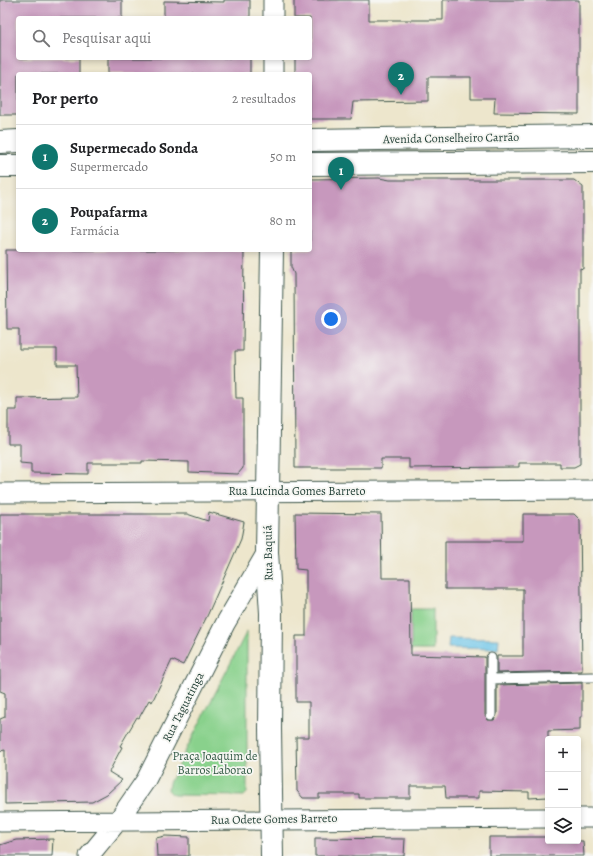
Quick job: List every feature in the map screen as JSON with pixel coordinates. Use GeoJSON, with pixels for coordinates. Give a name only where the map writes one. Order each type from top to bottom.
{"type":"FeatureCollection","features":[{"type":"Feature","properties":{"kind":"street"},"geometry":{"type":"LineString","coordinates":[[273,0],[273,16]]}},
{"type":"Feature","properties":{"kind":"street"},"geometry":{"type":"LineString","coordinates":[[273,60],[273,72]]}},
{"type":"Feature","properties":{"kind":"street","name":"Avenida Conselheiro Carrão"},"geometry":{"type":"LineString","coordinates":[[312,140],[593,136]]}},
{"type":"Feature","properties":{"kind":"street"},"geometry":{"type":"LineString","coordinates":[[0,142],[16,142]]}},
{"type":"Feature","properties":{"kind":"street","name":"Avenida Conselheiro Carrão"},"geometry":{"type":"LineString","coordinates":[[312,164],[593,162]]}},
{"type":"Feature","properties":{"kind":"street"},"geometry":{"type":"LineString","coordinates":[[0,166],[16,166]]}},
{"type":"Feature","properties":{"kind":"street","name":"Rua Baquiá"},"geometry":{"type":"LineString","coordinates":[[272,252],[267,552],[271,613],[270,729],[273,819],[272,856]]}},
{"type":"Feature","properties":{"kind":"street","name":"Rua Lucinda Gomes Barreto"},"geometry":{"type":"LineString","coordinates":[[0,493],[593,490]]}},
{"type":"Feature","properties":{"kind":"street","name":"Rua Taguatinga"},"geometry":{"type":"LineString","coordinates":[[89,856],[117,822],[146,780],[225,624],[267,552]]}},
{"type":"Feature","properties":{"kind":"street","name":"Rua Odete Gomes Barreto"},"geometry":{"type":"LineString","coordinates":[[0,822],[545,818]]}},
{"type":"Feature","properties":{"kind":"street"},"geometry":{"type":"LineString","coordinates":[[581,818],[593,818]]}},
{"type":"Feature","properties":{"kind":"lane"},"geometry":{"type":"LineString","coordinates":[[491,658],[491,715]]}},
{"type":"Feature","properties":{"kind":"lane"},"geometry":{"type":"LineString","coordinates":[[491,679],[593,677]]}},
{"type":"Feature","properties":{"kind":"green space"},"geometry":{"type":"Polygon","coordinates":[[[411,609],[433,609],[433,650],[411,650],[411,609]]]}},
{"type":"Feature","properties":{"kind":"green space","name":"Praça Joaquim de Barros Laborao"},"geometry":{"type":"Polygon","coordinates":[[[247,631],[247,793],[244,796],[173,795],[168,790],[169,783],[247,631]]]}},
{"type":"Feature","properties":{"kind":"water"},"geometry":{"type":"Polygon","coordinates":[[[449,638],[499,639],[498,649],[448,648],[449,638]]]}},
{"type":"Feature","properties":{"kind":"building"},"geometry":{"type":"Polygon","coordinates":[[[0,0],[122,0],[122,16],[16,16],[16,60],[79,60],[79,72],[16,72],[16,115],[0,115],[0,0]]]}},
{"type":"Feature","properties":{"kind":"building"},"geometry":{"type":"Polygon","coordinates":[[[224,0],[250,0],[250,16],[164,16],[164,1],[224,2],[224,0]]]}},
{"type":"Feature","properties":{"kind":"building"},"geometry":{"type":"Polygon","coordinates":[[[294,0],[369,0],[369,20],[443,20],[443,0],[579,0],[579,114],[494,113],[495,98],[471,98],[471,77],[428,77],[428,101],[353,102],[351,119],[312,119],[312,72],[295,72],[295,60],[312,60],[312,16],[294,16],[294,0]]]}},
{"type":"Feature","properties":{"kind":"building"},"geometry":{"type":"Polygon","coordinates":[[[108,60],[250,60],[250,72],[108,72],[108,60]]]}},
{"type":"Feature","properties":{"kind":"building"},"geometry":{"type":"Polygon","coordinates":[[[379,178],[390,180],[574,180],[583,187],[583,269],[580,268],[580,464],[574,467],[560,467],[560,463],[519,463],[519,467],[409,468],[409,459],[381,459],[381,468],[295,468],[294,274],[291,267],[291,252],[312,252],[312,179],[379,178]]]}},
{"type":"Feature","properties":{"kind":"building"},"geometry":{"type":"Polygon","coordinates":[[[6,250],[16,250],[16,252],[244,252],[243,351],[235,351],[236,398],[243,398],[243,468],[238,474],[189,472],[189,462],[142,461],[142,463],[88,463],[88,474],[31,473],[31,464],[20,463],[20,444],[8,444],[8,410],[17,410],[17,398],[77,397],[76,365],[57,365],[57,349],[19,349],[19,329],[7,329],[6,250]]]}},
{"type":"Feature","properties":{"kind":"building"},"geometry":{"type":"Polygon","coordinates":[[[209,512],[244,522],[241,539],[208,614],[183,665],[172,660],[152,702],[149,700],[120,746],[122,747],[109,772],[122,780],[107,794],[92,802],[5,804],[5,750],[0,751],[0,719],[5,717],[5,693],[0,691],[0,514],[187,514],[208,521],[209,512]]]}},
{"type":"Feature","properties":{"kind":"building"},"geometry":{"type":"Polygon","coordinates":[[[295,513],[381,514],[382,578],[410,578],[411,655],[485,657],[485,715],[488,720],[494,720],[497,715],[497,685],[582,683],[582,717],[580,717],[580,730],[548,731],[548,736],[545,736],[545,797],[529,798],[529,792],[479,791],[479,798],[446,798],[445,786],[410,786],[410,798],[359,798],[359,794],[319,794],[319,798],[303,798],[297,791],[296,737],[309,737],[309,702],[296,702],[296,636],[306,636],[306,570],[296,569],[295,513]]]}},
{"type":"Feature","properties":{"kind":"building"},"geometry":{"type":"Polygon","coordinates":[[[523,514],[574,514],[580,520],[582,671],[497,673],[497,656],[523,656],[523,589],[445,589],[445,541],[523,541],[523,514]]]}},
{"type":"Feature","properties":{"kind":"building"},"geometry":{"type":"Polygon","coordinates":[[[165,836],[189,837],[189,856],[157,856],[156,838],[165,836]]]}},
{"type":"Feature","properties":{"kind":"building"},"geometry":{"type":"Polygon","coordinates":[[[489,837],[545,837],[545,844],[581,844],[581,841],[583,841],[584,856],[489,856],[489,837]]]}},
{"type":"Feature","properties":{"kind":"building"},"geometry":{"type":"Polygon","coordinates":[[[315,838],[405,839],[404,856],[315,856],[315,838]]]}},
{"type":"Feature","properties":{"kind":"building"},"geometry":{"type":"Polygon","coordinates":[[[53,839],[52,856],[0,856],[0,845],[16,840],[53,839]]]}},
{"type":"Feature","properties":{"kind":"place","name":"Poupafarma"},"geometry":{"type":"Point","coordinates":[401,95]}},
{"type":"Feature","properties":{"kind":"place","name":"Supermecado Sonda"},"geometry":{"type":"Point","coordinates":[341,190]}}]}
